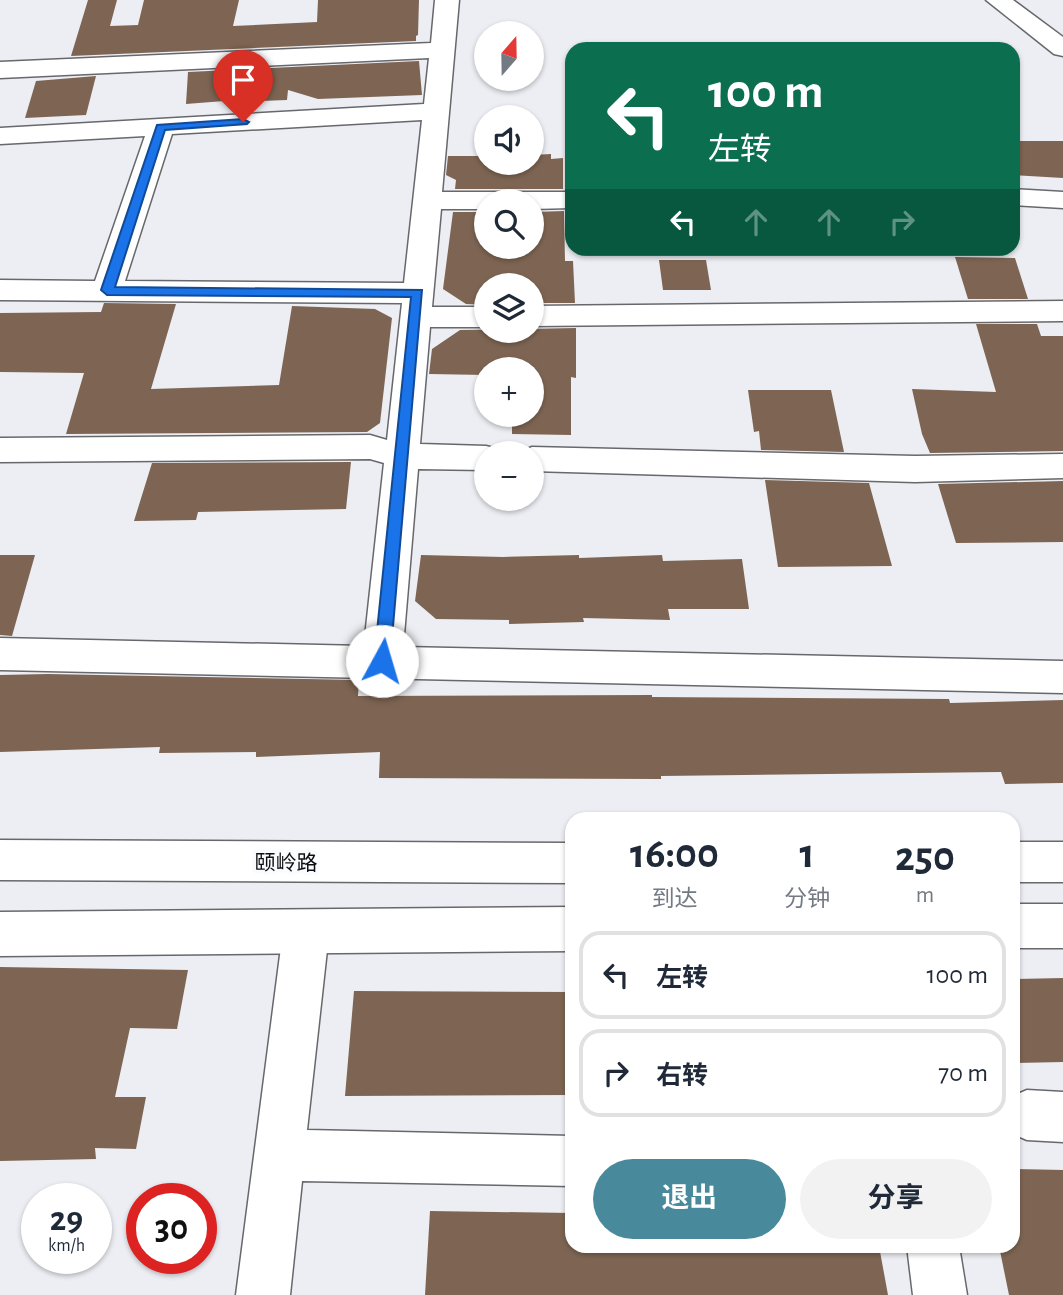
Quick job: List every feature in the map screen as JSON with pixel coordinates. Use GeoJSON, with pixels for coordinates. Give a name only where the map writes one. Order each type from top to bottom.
{"type":"FeatureCollection","features":[{"type":"Feature","properties":{"kind":"street"},"geometry":{"type":"LineString","coordinates":[[382,661],[447,0]]}},
{"type":"Feature","properties":{"kind":"street"},"geometry":{"type":"LineString","coordinates":[[998,0],[1063,49]]}},
{"type":"Feature","properties":{"kind":"street"},"geometry":{"type":"LineString","coordinates":[[0,70],[442,50]]}},
{"type":"Feature","properties":{"kind":"street"},"geometry":{"type":"LineString","coordinates":[[0,136],[436,111]]}},
{"type":"Feature","properties":{"kind":"street"},"geometry":{"type":"LineString","coordinates":[[107,290],[161,127]]}},
{"type":"Feature","properties":{"kind":"street"},"geometry":{"type":"LineString","coordinates":[[1020,197],[1063,200]]}},
{"type":"Feature","properties":{"kind":"street"},"geometry":{"type":"LineString","coordinates":[[427,201],[565,200]]}},
{"type":"Feature","properties":{"kind":"street"},"geometry":{"type":"LineString","coordinates":[[0,290],[107,290],[417,305],[474,315]]}},
{"type":"Feature","properties":{"kind":"street"},"geometry":{"type":"LineString","coordinates":[[544,316],[1063,311]]}},
{"type":"Feature","properties":{"kind":"street"},"geometry":{"type":"LineString","coordinates":[[0,450],[370,447],[402,456],[474,458]]}},
{"type":"Feature","properties":{"kind":"street"},"geometry":{"type":"LineString","coordinates":[[544,459],[915,469],[1063,466]]}},
{"type":"Feature","properties":{"kind":"street"},"geometry":{"type":"LineString","coordinates":[[0,654],[1063,677]]}},
{"type":"Feature","properties":{"kind":"street","name":"颐岭路"},"geometry":{"type":"LineString","coordinates":[[0,860],[565,863]]}},
{"type":"Feature","properties":{"kind":"street"},"geometry":{"type":"LineString","coordinates":[[1020,862],[1063,862]]}},
{"type":"Feature","properties":{"kind":"street"},"geometry":{"type":"LineString","coordinates":[[1020,926],[1063,926]]}},
{"type":"Feature","properties":{"kind":"street"},"geometry":{"type":"LineString","coordinates":[[0,934],[565,929]]}},
{"type":"Feature","properties":{"kind":"street"},"geometry":{"type":"LineString","coordinates":[[262,1295],[306,932]]}},
{"type":"Feature","properties":{"kind":"street"},"geometry":{"type":"LineString","coordinates":[[279,1155],[565,1161]]}},
{"type":"Feature","properties":{"kind":"street"},"geometry":{"type":"LineString","coordinates":[[934,1253],[940,1295]]}},
{"type":"Feature","properties":{"kind":"building"},"geometry":{"type":"Polygon","coordinates":[[[88,0],[117,0],[110,26],[138,25],[144,0],[239,0],[233,26],[317,22],[318,0],[419,0],[418,35],[416,41],[71,56],[88,0]]]}},
{"type":"Feature","properties":{"kind":"building"},"geometry":{"type":"Polygon","coordinates":[[[419,61],[422,95],[318,99],[288,90],[287,100],[261,101],[225,89],[224,101],[186,104],[188,72],[419,61]]]}},
{"type":"Feature","properties":{"kind":"building"},"geometry":{"type":"Polygon","coordinates":[[[96,76],[86,115],[25,118],[36,81],[96,76]]]}},
{"type":"Feature","properties":{"kind":"building"},"geometry":{"type":"Polygon","coordinates":[[[1020,141],[1063,141],[1063,178],[1020,175],[1020,141]]]}},
{"type":"Feature","properties":{"kind":"building"},"geometry":{"type":"Polygon","coordinates":[[[544,154],[551,154],[551,159],[563,158],[563,189],[455,189],[456,180],[446,175],[448,156],[474,156],[474,175],[544,175],[544,154]]]}},
{"type":"Feature","properties":{"kind":"building"},"geometry":{"type":"Polygon","coordinates":[[[564,211],[565,261],[573,261],[575,303],[544,303],[544,273],[474,273],[474,304],[466,304],[443,289],[453,212],[474,212],[474,259],[544,259],[544,212],[564,211]]]}},
{"type":"Feature","properties":{"kind":"building"},"geometry":{"type":"Polygon","coordinates":[[[955,257],[1015,258],[1028,299],[968,299],[955,257]]]}},
{"type":"Feature","properties":{"kind":"building"},"geometry":{"type":"Polygon","coordinates":[[[659,260],[706,260],[711,290],[663,290],[659,260]]]}},
{"type":"Feature","properties":{"kind":"building"},"geometry":{"type":"Polygon","coordinates":[[[104,303],[176,304],[151,389],[279,385],[292,306],[375,309],[392,318],[380,423],[367,432],[66,434],[84,373],[0,372],[0,313],[101,312],[104,303]]]}},
{"type":"Feature","properties":{"kind":"building"},"geometry":{"type":"Polygon","coordinates":[[[976,324],[1037,324],[1041,336],[1063,336],[1063,451],[930,453],[922,434],[912,389],[996,392],[976,324]]]}},
{"type":"Feature","properties":{"kind":"building"},"geometry":{"type":"Polygon","coordinates":[[[576,328],[576,378],[571,377],[571,435],[512,434],[512,427],[544,427],[544,357],[474,357],[474,375],[429,374],[432,349],[460,330],[474,330],[474,343],[544,343],[544,329],[576,328]]]}},
{"type":"Feature","properties":{"kind":"building"},"geometry":{"type":"Polygon","coordinates":[[[748,390],[831,390],[844,452],[761,450],[759,431],[754,432],[748,390]]]}},
{"type":"Feature","properties":{"kind":"building"},"geometry":{"type":"Polygon","coordinates":[[[351,462],[346,509],[198,512],[196,520],[134,521],[152,463],[351,462]]]}},
{"type":"Feature","properties":{"kind":"building"},"geometry":{"type":"Polygon","coordinates":[[[765,480],[869,483],[892,566],[778,567],[765,480]]]}},
{"type":"Feature","properties":{"kind":"building"},"geometry":{"type":"Polygon","coordinates":[[[1063,481],[1063,542],[956,543],[938,484],[1063,481]]]}},
{"type":"Feature","properties":{"kind":"building"},"geometry":{"type":"Polygon","coordinates":[[[0,555],[35,555],[12,636],[0,635],[0,555]]]}},
{"type":"Feature","properties":{"kind":"building"},"geometry":{"type":"Polygon","coordinates":[[[421,555],[579,555],[579,558],[662,555],[663,561],[742,559],[749,609],[668,609],[670,620],[583,618],[584,622],[509,624],[509,620],[436,619],[415,601],[421,555]]]}},
{"type":"Feature","properties":{"kind":"building"},"geometry":{"type":"Polygon","coordinates":[[[0,675],[359,680],[358,696],[652,695],[949,699],[950,703],[1063,700],[1063,783],[1005,784],[1001,772],[661,776],[661,779],[379,778],[380,752],[256,757],[256,752],[159,753],[160,747],[0,752],[0,675]]]}},
{"type":"Feature","properties":{"kind":"building"},"geometry":{"type":"Polygon","coordinates":[[[0,967],[188,970],[177,1029],[130,1028],[115,1097],[146,1097],[136,1149],[95,1148],[96,1159],[0,1161],[0,967]]]}},
{"type":"Feature","properties":{"kind":"building"},"geometry":{"type":"Polygon","coordinates":[[[1063,978],[1063,1062],[1020,1063],[1020,979],[1063,978]]]}},
{"type":"Feature","properties":{"kind":"building"},"geometry":{"type":"Polygon","coordinates":[[[354,991],[565,992],[565,1095],[345,1096],[354,991]]]}},
{"type":"Feature","properties":{"kind":"building"},"geometry":{"type":"Polygon","coordinates":[[[1020,1169],[1063,1170],[1063,1295],[1009,1295],[1000,1253],[1020,1253],[1020,1169]]]}},
{"type":"Feature","properties":{"kind":"building"},"geometry":{"type":"Polygon","coordinates":[[[430,1211],[565,1213],[565,1253],[880,1253],[888,1295],[425,1295],[430,1211]]]}},
{"type":"Feature","properties":{"kind":"route"},"geometry":{"type":"LineString","coordinates":[[243,122],[161,127],[107,290],[418,293],[382,661]]}}]}
